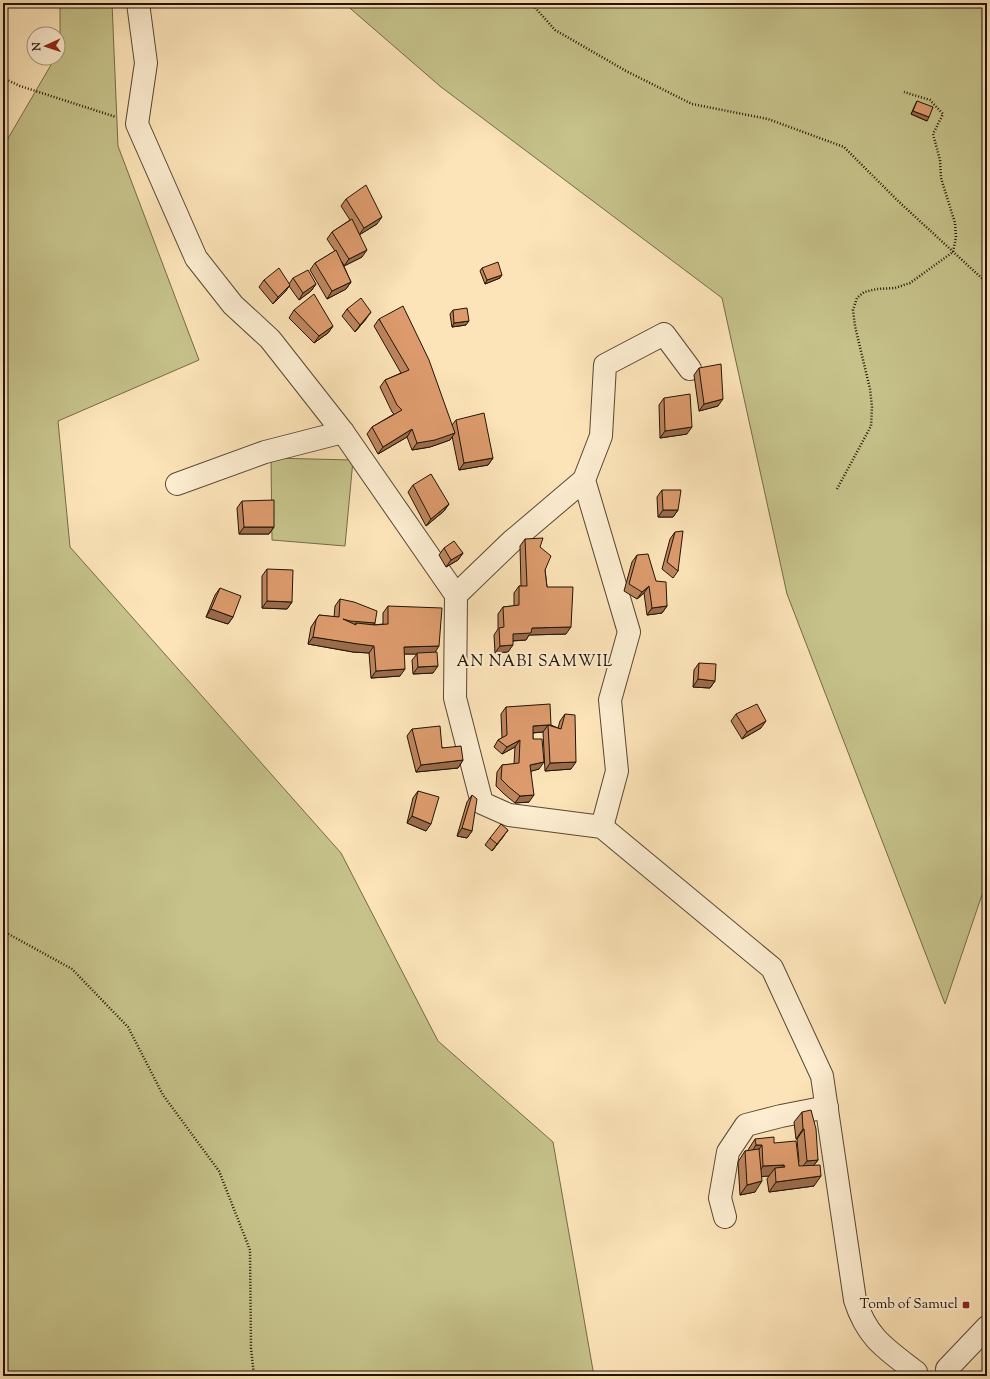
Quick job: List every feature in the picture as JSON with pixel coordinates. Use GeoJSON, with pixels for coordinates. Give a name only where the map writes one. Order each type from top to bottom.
{"type":"FeatureCollection","features":[{"type":"Feature","properties":{"kind":"street"},"geometry":{"type":"LineString","coordinates":[[138,3],[146,63],[137,124],[196,258],[233,305],[270,339],[344,432],[456,595],[455,698],[482,803],[509,815],[602,827],[772,968],[822,1076],[855,1300],[860,1316],[869,1332],[915,1374],[928,1363],[938,1364],[949,1372],[987,1327]]}},
{"type":"Feature","properties":{"kind":"street"},"geometry":{"type":"LineString","coordinates":[[456,595],[512,541],[584,480],[601,436],[605,365],[664,334],[690,370]]}},
{"type":"Feature","properties":{"kind":"street"},"geometry":{"type":"LineString","coordinates":[[177,484],[264,452],[344,432]]}},
{"type":"Feature","properties":{"kind":"street"},"geometry":{"type":"LineString","coordinates":[[584,480],[629,632],[610,700],[618,771],[602,827]]}},
{"type":"Feature","properties":{"kind":"street"},"geometry":{"type":"LineString","coordinates":[[725,1217],[720,1198],[728,1152],[746,1125],[827,1107]]}},
{"type":"Feature","properties":{"kind":"path"},"geometry":{"type":"LineString","coordinates":[[531,3],[555,30],[626,71],[692,104],[768,119],[844,147],[897,200],[987,283]]}},
{"type":"Feature","properties":{"kind":"path"},"geometry":{"type":"LineString","coordinates":[[3,78],[20,86],[137,124]]}},
{"type":"Feature","properties":{"kind":"path"},"geometry":{"type":"LineString","coordinates":[[837,489],[871,426],[872,407],[870,389],[855,326],[853,310],[857,298],[864,292],[877,289],[895,288],[910,283],[953,252],[956,237],[955,223],[941,178],[940,160],[933,134],[943,114],[930,100],[904,92]]}},
{"type":"Feature","properties":{"kind":"path"},"geometry":{"type":"LineString","coordinates":[[922,103],[923,98]]}},
{"type":"Feature","properties":{"kind":"path"},"geometry":{"type":"LineString","coordinates":[[3,932],[72,969],[128,1026],[163,1095],[219,1171],[250,1250],[251,1348],[254,1376]]}},
{"type":"Feature","properties":{"kind":"shaded area"},"geometry":{"type":"Polygon","coordinates":[[[60,3],[112,3],[118,146],[199,360],[58,421],[70,547],[341,853],[438,1041],[553,1142],[594,1376],[3,1376],[3,147],[50,66],[66,66],[66,26],[60,26],[60,3]]]}},
{"type":"Feature","properties":{"kind":"shaded area"},"geometry":{"type":"Polygon","coordinates":[[[344,3],[987,3],[987,880],[945,1004],[787,594],[722,298],[441,87],[344,3]]]}},
{"type":"Feature","properties":{"kind":"shaded area"},"geometry":{"type":"Polygon","coordinates":[[[271,458],[353,460],[345,546],[272,540],[271,458]]]}},
{"type":"Feature","properties":{"kind":"building"},"geometry":{"type":"Polygon","coordinates":[[[917,101],[933,107],[929,117],[913,111],[917,101]]]}},
{"type":"Feature","properties":{"kind":"building"},"geometry":{"type":"Polygon","coordinates":[[[366,185],[382,217],[364,228],[346,199],[366,185]]]}},
{"type":"Feature","properties":{"kind":"building"},"geometry":{"type":"Polygon","coordinates":[[[352,219],[367,250],[349,259],[332,232],[352,219]]]}},
{"type":"Feature","properties":{"kind":"building"},"geometry":{"type":"Polygon","coordinates":[[[336,250],[351,282],[332,291],[315,263],[336,250]]]}},
{"type":"Feature","properties":{"kind":"building"},"geometry":{"type":"Polygon","coordinates":[[[498,262],[502,275],[487,280],[482,268],[498,262]]]}},
{"type":"Feature","properties":{"kind":"building"},"geometry":{"type":"Polygon","coordinates":[[[279,268],[290,285],[278,297],[264,280],[279,268]]]}},
{"type":"Feature","properties":{"kind":"building"},"geometry":{"type":"Polygon","coordinates":[[[308,270],[316,284],[303,293],[293,278],[308,270]]]}},
{"type":"Feature","properties":{"kind":"building"},"geometry":{"type":"Polygon","coordinates":[[[314,294],[333,326],[319,336],[294,310],[314,294]]]}},
{"type":"Feature","properties":{"kind":"building"},"geometry":{"type":"Polygon","coordinates":[[[361,298],[371,312],[360,325],[347,309],[361,298]]]}},
{"type":"Feature","properties":{"kind":"building"},"geometry":{"type":"Polygon","coordinates":[[[403,306],[429,360],[455,433],[435,440],[417,443],[412,429],[383,447],[372,427],[402,410],[397,405],[385,380],[409,370],[379,319],[403,306]]]}},
{"type":"Feature","properties":{"kind":"building"},"geometry":{"type":"Polygon","coordinates":[[[467,308],[469,321],[454,323],[453,310],[467,308]]]}},
{"type":"Feature","properties":{"kind":"building"},"geometry":{"type":"Polygon","coordinates":[[[721,364],[723,399],[704,404],[699,368],[721,364]]]}},
{"type":"Feature","properties":{"kind":"building"},"geometry":{"type":"Polygon","coordinates":[[[690,394],[692,427],[665,431],[664,398],[690,394]]]}},
{"type":"Feature","properties":{"kind":"building"},"geometry":{"type":"Polygon","coordinates":[[[484,413],[493,458],[464,463],[456,420],[484,413]]]}},
{"type":"Feature","properties":{"kind":"building"},"geometry":{"type":"Polygon","coordinates":[[[431,474],[449,504],[431,519],[413,485],[431,474]]]}},
{"type":"Feature","properties":{"kind":"building"},"geometry":{"type":"Polygon","coordinates":[[[662,490],[681,490],[678,510],[663,510],[662,490]]]}},
{"type":"Feature","properties":{"kind":"building"},"geometry":{"type":"Polygon","coordinates":[[[274,500],[274,527],[244,527],[242,501],[274,500]]]}},
{"type":"Feature","properties":{"kind":"building"},"geometry":{"type":"Polygon","coordinates":[[[683,531],[678,571],[667,562],[675,532],[683,531]]]}},
{"type":"Feature","properties":{"kind":"building"},"geometry":{"type":"Polygon","coordinates":[[[543,538],[540,547],[551,556],[545,570],[547,587],[573,587],[571,627],[532,628],[531,633],[513,634],[513,645],[500,646],[499,628],[504,627],[503,607],[519,605],[519,586],[527,586],[525,539],[543,538]]]}},
{"type":"Feature","properties":{"kind":"building"},"geometry":{"type":"Polygon","coordinates":[[[454,541],[463,553],[451,560],[444,548],[454,541]]]}},
{"type":"Feature","properties":{"kind":"building"},"geometry":{"type":"Polygon","coordinates":[[[648,554],[656,581],[666,582],[667,606],[652,608],[649,586],[642,592],[629,584],[637,555],[648,554]]]}},
{"type":"Feature","properties":{"kind":"building"},"geometry":{"type":"Polygon","coordinates":[[[267,569],[293,570],[292,602],[267,601],[267,569]]]}},
{"type":"Feature","properties":{"kind":"building"},"geometry":{"type":"Polygon","coordinates":[[[220,588],[241,596],[233,617],[211,609],[220,588]]]}},
{"type":"Feature","properties":{"kind":"building"},"geometry":{"type":"Polygon","coordinates":[[[340,599],[354,602],[377,611],[375,623],[343,619],[356,625],[356,623],[375,625],[388,624],[388,606],[442,608],[439,646],[404,647],[405,669],[376,671],[374,646],[313,637],[316,620],[319,615],[339,617],[340,599]]]}},
{"type":"Feature","properties":{"kind":"building"},"geometry":{"type":"Polygon","coordinates":[[[437,652],[438,666],[418,667],[417,653],[437,652]]]}},
{"type":"Feature","properties":{"kind":"building"},"geometry":{"type":"Polygon","coordinates":[[[699,663],[716,664],[715,681],[698,679],[699,663]]]}},
{"type":"Feature","properties":{"kind":"building"},"geometry":{"type":"Polygon","coordinates":[[[550,704],[551,725],[533,726],[533,739],[542,739],[544,762],[530,765],[534,795],[520,796],[501,779],[502,765],[519,763],[520,740],[507,747],[498,740],[507,735],[506,707],[550,704]]]}},
{"type":"Feature","properties":{"kind":"building"},"geometry":{"type":"Polygon","coordinates":[[[757,704],[766,721],[747,732],[736,714],[757,704]]]}},
{"type":"Feature","properties":{"kind":"building"},"geometry":{"type":"Polygon","coordinates":[[[565,714],[575,715],[576,762],[550,763],[548,725],[561,729],[565,714]]]}},
{"type":"Feature","properties":{"kind":"building"},"geometry":{"type":"Polygon","coordinates":[[[440,726],[442,748],[461,746],[463,760],[421,765],[412,729],[440,726]]]}},
{"type":"Feature","properties":{"kind":"building"},"geometry":{"type":"Polygon","coordinates":[[[418,791],[439,797],[431,824],[412,816],[418,791]]]}},
{"type":"Feature","properties":{"kind":"building"},"geometry":{"type":"Polygon","coordinates":[[[472,795],[477,799],[472,831],[462,828],[472,795]]]}},
{"type":"Feature","properties":{"kind":"building"},"geometry":{"type":"Polygon","coordinates":[[[501,824],[508,830],[497,844],[490,838],[501,824]]]}},
{"type":"Feature","properties":{"kind":"building"},"geometry":{"type":"Polygon","coordinates":[[[811,1110],[816,1129],[818,1160],[807,1161],[802,1112],[811,1110]]]}},
{"type":"Feature","properties":{"kind":"building"},"geometry":{"type":"Polygon","coordinates":[[[774,1137],[774,1143],[796,1141],[799,1166],[820,1165],[821,1176],[776,1182],[775,1168],[785,1167],[784,1165],[763,1166],[762,1145],[756,1145],[755,1139],[774,1137]]]}},
{"type":"Feature","properties":{"kind":"building"},"geometry":{"type":"Polygon","coordinates":[[[759,1149],[762,1181],[747,1185],[745,1151],[759,1149]]]}},
{"type":"Feature","properties":{"kind":"place","name":"Tomb of Samuel"},"geometry":{"type":"Point","coordinates":[966,1305]}},
{"type":"Feature","properties":{"kind":"district","name":"AN NABI SAMWIL"},"geometry":{"type":"Point","coordinates":[535,662]}}]}
